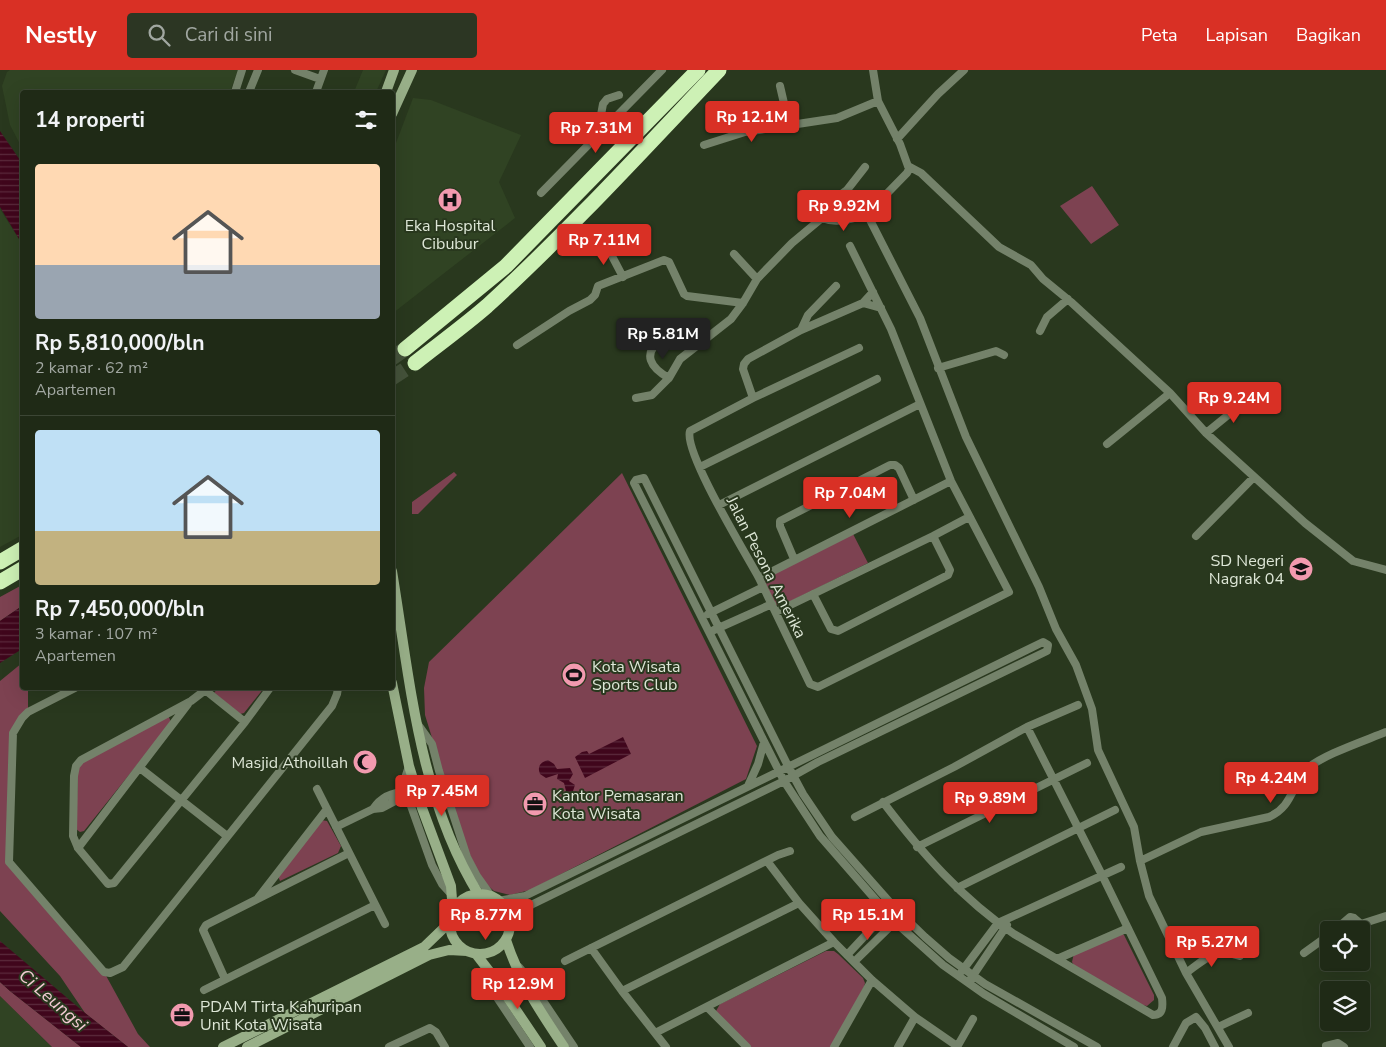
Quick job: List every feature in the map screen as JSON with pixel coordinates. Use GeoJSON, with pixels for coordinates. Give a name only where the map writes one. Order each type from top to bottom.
{"type":"FeatureCollection","features":[{"type":"Feature","properties":{"kind":"highway"},"geometry":{"type":"LineString","coordinates":[[618,176],[719,70]]}},
{"type":"Feature","properties":{"kind":"highway"},"geometry":{"type":"LineString","coordinates":[[415,363],[485,307],[618,176],[732,70]]}},
{"type":"Feature","properties":{"kind":"highway"},"geometry":{"type":"LineString","coordinates":[[405,349],[506,266],[697,71]]}},
{"type":"Feature","properties":{"kind":"highway"},"geometry":{"type":"LineString","coordinates":[[0,562],[20,550]]}},
{"type":"Feature","properties":{"kind":"highway"},"geometry":{"type":"LineString","coordinates":[[0,582],[20,570]]}},
{"type":"Feature","properties":{"kind":"street"},"geometry":{"type":"LineString","coordinates":[[236,90],[242,70]]}},
{"type":"Feature","properties":{"kind":"street"},"geometry":{"type":"LineString","coordinates":[[250,90],[258,70]]}},
{"type":"Feature","properties":{"kind":"street"},"geometry":{"type":"LineString","coordinates":[[295,70],[320,79]]}},
{"type":"Feature","properties":{"kind":"street"},"geometry":{"type":"LineString","coordinates":[[317,90],[324,70]]}},
{"type":"Feature","properties":{"kind":"street"},"geometry":{"type":"LineString","coordinates":[[387,90],[394,70]]}},
{"type":"Feature","properties":{"kind":"street"},"geometry":{"type":"LineString","coordinates":[[395,107],[412,70]]}},
{"type":"Feature","properties":{"kind":"street"},"geometry":{"type":"LineString","coordinates":[[541,193],[597,130],[614,121],[662,70]]}},
{"type":"Feature","properties":{"kind":"street"},"geometry":{"type":"LineString","coordinates":[[822,218],[832,221],[845,220],[867,214],[907,173],[908,166],[878,101],[873,70]]}},
{"type":"Feature","properties":{"kind":"street"},"geometry":{"type":"LineString","coordinates":[[897,139],[938,94],[964,70]]}},
{"type":"Feature","properties":{"kind":"street"},"geometry":{"type":"LineString","coordinates":[[780,86],[789,125]]}},
{"type":"Feature","properties":{"kind":"street"},"geometry":{"type":"LineString","coordinates":[[597,130],[603,104],[607,99],[619,95]]}},
{"type":"Feature","properties":{"kind":"street"},"geometry":{"type":"LineString","coordinates":[[704,145],[745,132],[758,132],[789,125],[838,118],[878,101]]}},
{"type":"Feature","properties":{"kind":"street"},"geometry":{"type":"LineString","coordinates":[[908,166],[922,173],[999,247],[1031,265],[1043,279],[1068,299],[1170,393],[1206,433],[1253,478],[1325,540],[1350,559],[1386,570]]}},
{"type":"Feature","properties":{"kind":"street"},"geometry":{"type":"LineString","coordinates":[[636,398],[652,396],[669,378],[680,359],[731,318],[743,303],[757,279],[792,243],[822,218],[832,201],[847,190],[865,167]]}},
{"type":"Feature","properties":{"kind":"street"},"geometry":{"type":"LineString","coordinates":[[867,214],[920,318],[966,437],[1039,587],[1056,629],[1076,665],[1092,708],[1098,750],[1134,827],[1149,896],[1186,973],[1230,1047]]}},
{"type":"Feature","properties":{"kind":"street"},"geometry":{"type":"LineString","coordinates":[[608,244],[612,258],[623,277]]}},
{"type":"Feature","properties":{"kind":"street"},"geometry":{"type":"LineString","coordinates":[[776,612],[970,517],[951,481],[891,329],[850,246]]}},
{"type":"Feature","properties":{"kind":"street"},"geometry":{"type":"LineString","coordinates":[[734,254],[757,279]]}},
{"type":"Feature","properties":{"kind":"street"},"geometry":{"type":"LineString","coordinates":[[517,345],[569,311],[590,300],[595,295],[598,286],[666,260],[670,262],[685,295],[743,303]]}},
{"type":"Feature","properties":{"kind":"street"},"geometry":{"type":"LineString","coordinates":[[801,330],[808,315],[836,286]]}},
{"type":"Feature","properties":{"kind":"street"},"geometry":{"type":"LineString","coordinates":[[753,398],[743,369],[744,364],[748,360],[801,330],[864,303],[873,292]]}},
{"type":"Feature","properties":{"kind":"street"},"geometry":{"type":"LineString","coordinates":[[1040,331],[1047,318],[1068,299]]}},
{"type":"Feature","properties":{"kind":"street"},"geometry":{"type":"LineString","coordinates":[[864,303],[880,308]]}},
{"type":"Feature","properties":{"kind":"street"},"geometry":{"type":"LineString","coordinates":[[662,339],[654,346],[650,360],[656,368],[669,378]]}},
{"type":"Feature","properties":{"kind":"street","name":"Jalan Pesona Amerika"},"geometry":{"type":"LineString","coordinates":[[858,348],[753,398],[690,431],[689,439],[700,466],[759,578],[810,684],[818,687],[1009,592],[970,517]]}},
{"type":"Feature","properties":{"kind":"street"},"geometry":{"type":"LineString","coordinates":[[938,368],[996,351],[1004,355]]}},
{"type":"Feature","properties":{"kind":"street"},"geometry":{"type":"LineString","coordinates":[[700,466],[877,379]]}},
{"type":"Feature","properties":{"kind":"street"},"geometry":{"type":"LineString","coordinates":[[1107,444],[1170,393]]}},
{"type":"Feature","properties":{"kind":"street"},"geometry":{"type":"LineString","coordinates":[[1206,433],[1249,398]]}},
{"type":"Feature","properties":{"kind":"street"},"geometry":{"type":"LineString","coordinates":[[719,505],[920,404]]}},
{"type":"Feature","properties":{"kind":"street"},"geometry":{"type":"LineString","coordinates":[[794,559],[780,526],[780,521],[890,466],[895,465],[899,468],[914,500]]}},
{"type":"Feature","properties":{"kind":"street"},"geometry":{"type":"LineString","coordinates":[[1074,1047],[1004,1007],[958,976],[895,922],[820,836],[784,781],[764,742],[634,483],[638,479],[644,478],[793,776],[832,836],[893,906],[931,942],[964,969],[1097,1047]]}},
{"type":"Feature","properties":{"kind":"street"},"geometry":{"type":"LineString","coordinates":[[1196,536],[1253,478]]}},
{"type":"Feature","properties":{"kind":"street"},"geometry":{"type":"LineString","coordinates":[[759,578],[951,481]]}},
{"type":"Feature","properties":{"kind":"street"},"geometry":{"type":"LineString","coordinates":[[813,594],[831,629],[838,631],[948,576],[950,570],[933,536]]}},
{"type":"Feature","properties":{"kind":"street"},"geometry":{"type":"LineString","coordinates":[[702,617],[763,587]]}},
{"type":"Feature","properties":{"kind":"street"},"geometry":{"type":"LineString","coordinates":[[395,589],[416,722],[429,774],[450,840],[463,869],[479,895]]}},
{"type":"Feature","properties":{"kind":"street"},"geometry":{"type":"LineString","coordinates":[[710,632],[772,604]]}},
{"type":"Feature","properties":{"kind":"street"},"geometry":{"type":"LineString","coordinates":[[225,1047],[424,947],[452,917],[464,900],[479,895],[496,899],[524,896],[1043,642],[1048,645],[1047,651],[531,905],[510,924]]}},
{"type":"Feature","properties":{"kind":"street"},"geometry":{"type":"LineString","coordinates":[[71,690],[28,712],[13,733],[9,862],[104,972],[110,973],[123,967],[332,706],[338,690]]}},
{"type":"Feature","properties":{"kind":"street"},"geometry":{"type":"LineString","coordinates":[[204,690],[190,701],[80,760],[76,766],[73,836],[78,848],[108,884],[114,883],[245,722],[269,690]]}},
{"type":"Feature","properties":{"kind":"street"},"geometry":{"type":"LineString","coordinates":[[209,690],[245,722]]}},
{"type":"Feature","properties":{"kind":"street"},"geometry":{"type":"LineString","coordinates":[[393,690],[409,766],[450,886],[452,895],[451,930],[454,939],[494,976],[541,1047]]}},
{"type":"Feature","properties":{"kind":"street"},"geometry":{"type":"LineString","coordinates":[[938,693],[943,703]]}},
{"type":"Feature","properties":{"kind":"street"},"geometry":{"type":"LineString","coordinates":[[78,848],[190,701]]}},
{"type":"Feature","properties":{"kind":"street"},"geometry":{"type":"LineString","coordinates":[[855,817],[954,767],[1027,727],[1078,705]]}},
{"type":"Feature","properties":{"kind":"street"},"geometry":{"type":"LineString","coordinates":[[416,722],[432,744],[438,770],[467,857],[477,876],[496,899],[504,905],[509,916],[510,924],[506,940],[513,963],[527,990],[564,1047]]}},
{"type":"Feature","properties":{"kind":"street"},"geometry":{"type":"LineString","coordinates":[[883,802],[918,847],[958,888],[1002,926],[1153,1015],[1161,1013],[1162,998],[1102,874],[1027,727]]}},
{"type":"Feature","properties":{"kind":"street"},"geometry":{"type":"LineString","coordinates":[[1140,861],[1201,832],[1277,814],[1286,804],[1305,771],[1315,762],[1386,732]]}},
{"type":"Feature","properties":{"kind":"street"},"geometry":{"type":"LineString","coordinates":[[748,786],[758,764],[764,742]]}},
{"type":"Feature","properties":{"kind":"street"},"geometry":{"type":"LineString","coordinates":[[918,847],[1087,763]]}},
{"type":"Feature","properties":{"kind":"street"},"geometry":{"type":"LineString","coordinates":[[409,766],[405,778],[406,792],[432,865],[442,884],[452,895]]}},
{"type":"Feature","properties":{"kind":"street"},"geometry":{"type":"LineString","coordinates":[[140,768],[228,836]]}},
{"type":"Feature","properties":{"kind":"street"},"geometry":{"type":"LineString","coordinates":[[317,789],[385,924]]}},
{"type":"Feature","properties":{"kind":"street"},"geometry":{"type":"LineString","coordinates":[[336,827],[372,809],[382,808],[398,800],[406,792]]}},
{"type":"Feature","properties":{"kind":"street"},"geometry":{"type":"LineString","coordinates":[[256,899],[327,808]]}},
{"type":"Feature","properties":{"kind":"street"},"geometry":{"type":"LineString","coordinates":[[958,888],[1115,810]]}},
{"type":"Feature","properties":{"kind":"street"},"geometry":{"type":"LineString","coordinates":[[564,961],[790,851]]}},
{"type":"Feature","properties":{"kind":"street"},"geometry":{"type":"LineString","coordinates":[[225,979],[203,930],[206,924],[349,853]]}},
{"type":"Feature","properties":{"kind":"street"},"geometry":{"type":"LineString","coordinates":[[767,861],[798,903],[834,942],[872,980],[915,1017],[957,1046],[973,1019]]}},
{"type":"Feature","properties":{"kind":"street"},"geometry":{"type":"LineString","coordinates":[[958,976],[1009,918],[1102,874],[1121,867]]}},
{"type":"Feature","properties":{"kind":"street"},"geometry":{"type":"LineString","coordinates":[[622,991],[798,903]]}},
{"type":"Feature","properties":{"kind":"street"},"geometry":{"type":"LineString","coordinates":[[204,990],[375,905]]}},
{"type":"Feature","properties":{"kind":"street"},"geometry":{"type":"LineString","coordinates":[[847,955],[893,906]]}},
{"type":"Feature","properties":{"kind":"street"},"geometry":{"type":"LineString","coordinates":[[854,962],[902,915]]}},
{"type":"Feature","properties":{"kind":"street"},"geometry":{"type":"LineString","coordinates":[[1370,921],[1386,916]]}},
{"type":"Feature","properties":{"kind":"street"},"geometry":{"type":"LineString","coordinates":[[1345,921],[1350,917],[1358,921]]}},
{"type":"Feature","properties":{"kind":"street"},"geometry":{"type":"LineString","coordinates":[[968,983],[1002,926]]}},
{"type":"Feature","properties":{"kind":"street"},"geometry":{"type":"LineString","coordinates":[[873,927],[876,932],[882,935]]}},
{"type":"Feature","properties":{"kind":"street"},"geometry":{"type":"LineString","coordinates":[[1057,959],[1128,928]]}},
{"type":"Feature","properties":{"kind":"street"},"geometry":{"type":"LineString","coordinates":[[247,1047],[429,955],[449,950],[471,953],[493,952],[506,940]]}},
{"type":"Feature","properties":{"kind":"street"},"geometry":{"type":"LineString","coordinates":[[1304,953],[1320,941]]}},
{"type":"Feature","properties":{"kind":"street"},"geometry":{"type":"LineString","coordinates":[[655,1033],[834,942]]}},
{"type":"Feature","properties":{"kind":"street"},"geometry":{"type":"LineString","coordinates":[[591,948],[666,1047]]}},
{"type":"Feature","properties":{"kind":"street"},"geometry":{"type":"LineString","coordinates":[[1186,973],[1212,954],[1225,952],[1240,956]]}},
{"type":"Feature","properties":{"kind":"street"},"geometry":{"type":"LineString","coordinates":[[513,963],[526,974],[574,1047]]}},
{"type":"Feature","properties":{"kind":"street"},"geometry":{"type":"LineString","coordinates":[[494,976],[494,993],[530,1047]]}},
{"type":"Feature","properties":{"kind":"street"},"geometry":{"type":"LineString","coordinates":[[834,1047],[872,980]]}},
{"type":"Feature","properties":{"kind":"street"},"geometry":{"type":"LineString","coordinates":[[707,1007],[747,1047]]}},
{"type":"Feature","properties":{"kind":"street"},"geometry":{"type":"LineString","coordinates":[[1218,1027],[1248,1013]]}},
{"type":"Feature","properties":{"kind":"street"},"geometry":{"type":"LineString","coordinates":[[898,1047],[915,1017]]}},
{"type":"Feature","properties":{"kind":"street"},"geometry":{"type":"LineString","coordinates":[[1173,1047],[1186,1023],[1196,1017],[1205,1028],[1215,1047]]}},
{"type":"Feature","properties":{"kind":"street"},"geometry":{"type":"LineString","coordinates":[[389,1047],[430,1028],[436,1032],[445,1047]]}},
{"type":"Feature","properties":{"kind":"street"},"geometry":{"type":"LineString","coordinates":[[1326,1046],[1338,1043],[1344,1047]]}},
{"type":"Feature","properties":{"kind":"shaded area"},"geometry":{"type":"Polygon","coordinates":[[[10,70],[238,70],[231,90],[20,90],[20,144],[10,125],[2,86],[7,72],[10,70]]]}},
{"type":"Feature","properties":{"kind":"shaded area"},"geometry":{"type":"Polygon","coordinates":[[[363,70],[386,70],[377,90],[355,90],[363,70]]]}},
{"type":"Feature","properties":{"kind":"shaded area","name":"Eka Hospital Cibubur"},"geometry":{"type":"Polygon","coordinates":[[[413,98],[431,100],[521,135],[499,182],[515,218],[395,311],[395,146],[413,98]]]}},
{"type":"Feature","properties":{"kind":"shaded area"},"geometry":{"type":"Polygon","coordinates":[[[1092,186],[1119,225],[1091,244],[1060,206],[1092,186]]]}},
{"type":"Feature","properties":{"kind":"shaded area"},"geometry":{"type":"Polygon","coordinates":[[[0,209],[20,241],[20,536],[0,547],[0,209]]]}},
{"type":"Feature","properties":{"kind":"shaded area"},"geometry":{"type":"Polygon","coordinates":[[[454,472],[457,475],[418,514],[412,514],[412,502],[454,472]]]}},
{"type":"Feature","properties":{"kind":"shaded area","name":"Kota Wisata Sports Club"},"geometry":{"type":"Polygon","coordinates":[[[622,473],[757,746],[746,779],[530,890],[510,895],[494,891],[484,882],[466,848],[425,715],[424,688],[429,662],[622,473]]]}},
{"type":"Feature","properties":{"kind":"shaded area"},"geometry":{"type":"Polygon","coordinates":[[[852,532],[868,563],[781,606],[774,604],[764,579],[852,532]]]}},
{"type":"Feature","properties":{"kind":"shaded area"},"geometry":{"type":"Polygon","coordinates":[[[20,586],[20,607],[0,621],[0,597],[20,586]]]}},
{"type":"Feature","properties":{"kind":"shaded area"},"geometry":{"type":"Polygon","coordinates":[[[20,665],[20,690],[28,690],[28,712],[13,733],[9,862],[104,972],[138,1034],[150,1047],[128,1047],[85,1013],[60,976],[0,911],[0,681],[20,665]]]}},
{"type":"Feature","properties":{"kind":"shaded area"},"geometry":{"type":"Polygon","coordinates":[[[216,690],[262,690],[244,713],[240,714],[214,693],[216,690]]]}},
{"type":"Feature","properties":{"kind":"shaded area"},"geometry":{"type":"Polygon","coordinates":[[[168,715],[171,722],[169,725],[84,831],[80,832],[76,829],[78,768],[80,764],[168,715]]]}},
{"type":"Feature","properties":{"kind":"shaded area"},"geometry":{"type":"Polygon","coordinates":[[[321,820],[327,821],[341,846],[338,853],[280,881],[278,876],[321,820]]]}},
{"type":"Feature","properties":{"kind":"shaded area"},"geometry":{"type":"Polygon","coordinates":[[[1120,932],[1124,935],[1154,995],[1154,1000],[1147,1006],[1142,1005],[1075,967],[1072,962],[1074,953],[1120,932]]]}},
{"type":"Feature","properties":{"kind":"shaded area"},"geometry":{"type":"Polygon","coordinates":[[[826,951],[834,951],[838,954],[863,978],[865,983],[831,1047],[746,1047],[718,1016],[716,1011],[720,1004],[826,951]]]}},
{"type":"Feature","properties":{"kind":"shaded area"},"geometry":{"type":"Polygon","coordinates":[[[0,982],[81,1047],[52,1047],[0,996],[0,982]]]}},
{"type":"Feature","properties":{"kind":"shaded area"},"geometry":{"type":"Polygon","coordinates":[[[0,996],[52,1047],[0,1047],[0,996]]]}},
{"type":"Feature","properties":{"kind":"water"},"geometry":{"type":"Polygon","coordinates":[[[0,131],[20,160],[20,241],[0,207],[0,131]]]}},
{"type":"Feature","properties":{"kind":"water"},"geometry":{"type":"Polygon","coordinates":[[[20,607],[20,650],[0,663],[0,621],[20,607]]]}},
{"type":"Feature","properties":{"kind":"water"},"geometry":{"type":"Polygon","coordinates":[[[623,737],[631,754],[585,778],[575,757],[582,752],[587,751],[589,754],[623,737]]]}},
{"type":"Feature","properties":{"kind":"water"},"geometry":{"type":"Polygon","coordinates":[[[548,760],[557,769],[570,768],[573,774],[569,781],[575,785],[573,791],[569,793],[566,791],[564,783],[557,779],[558,774],[546,778],[540,774],[540,765],[548,760]]]}},
{"type":"Feature","properties":{"kind":"water","name":"Ci Leungsi"},"geometry":{"type":"Polygon","coordinates":[[[0,941],[128,1047],[81,1047],[10,991],[0,982],[0,941]]]}},
{"type":"Feature","properties":{"kind":"tunnel"},"geometry":{"type":"LineString","coordinates":[[395,356],[405,349]]}},
{"type":"Feature","properties":{"kind":"tunnel"},"geometry":{"type":"LineString","coordinates":[[395,376],[415,363]]}},
{"type":"Feature","properties":{"kind":"place","name":"Eka Hospital Cibubur"},"geometry":{"type":"Point","coordinates":[450,200]}},
{"type":"Feature","properties":{"kind":"place","name":"SD Negeri Nagrak 04"},"geometry":{"type":"Point","coordinates":[1301,569]}},
{"type":"Feature","properties":{"kind":"place","name":"Kota Wisata Sports Club"},"geometry":{"type":"Point","coordinates":[574,675]}},
{"type":"Feature","properties":{"kind":"place","name":"Masjid Athoillah"},"geometry":{"type":"Point","coordinates":[365,762]}},
{"type":"Feature","properties":{"kind":"place","name":"Kantor Pemasaran Kota Wisata"},"geometry":{"type":"Point","coordinates":[535,804]}},
{"type":"Feature","properties":{"kind":"place","name":"PDAM Tirta Kahuripan Unit Kota Wisata"},"geometry":{"type":"Point","coordinates":[182,1015]}}]}
